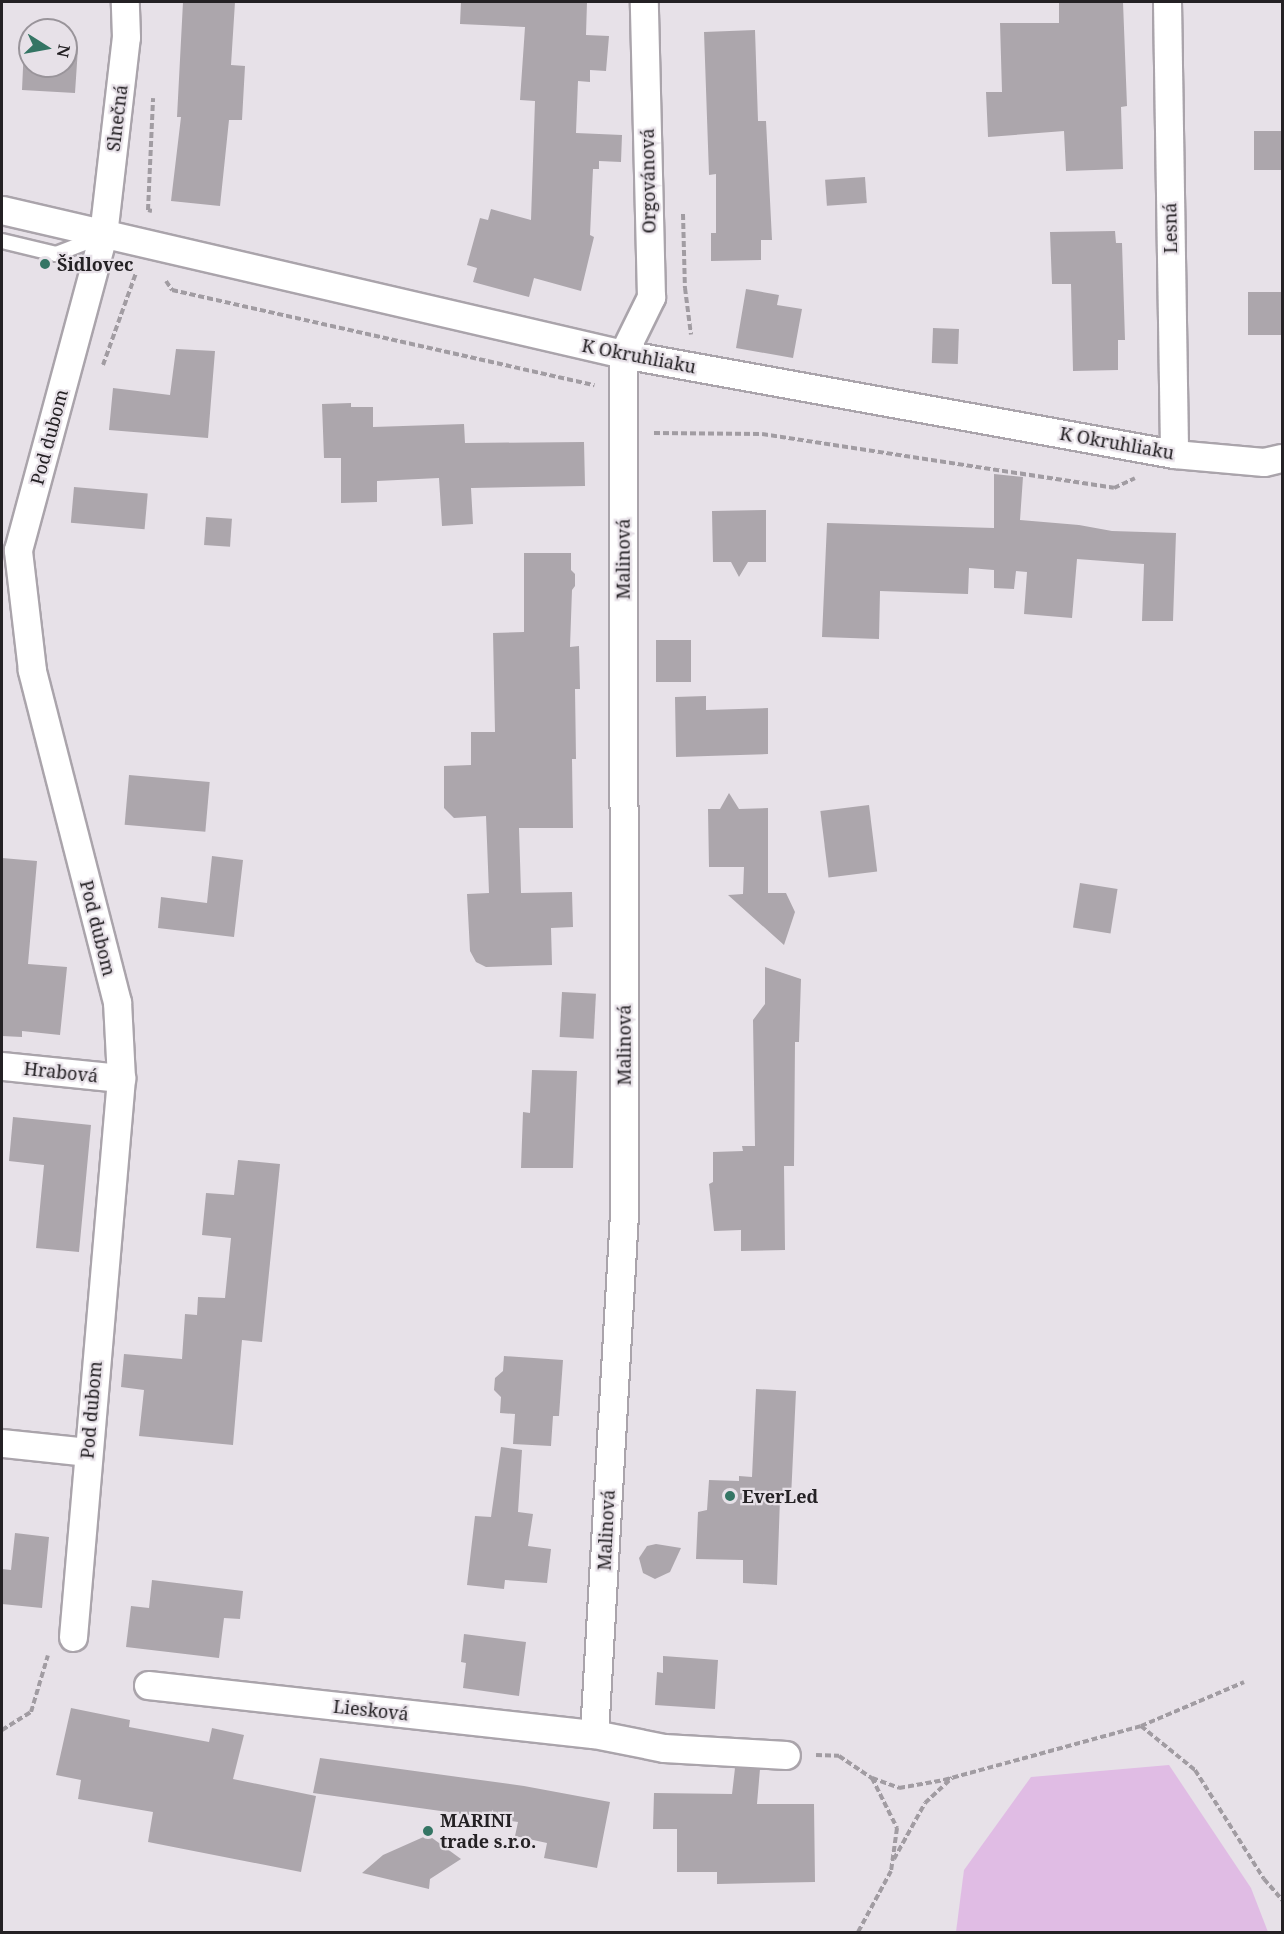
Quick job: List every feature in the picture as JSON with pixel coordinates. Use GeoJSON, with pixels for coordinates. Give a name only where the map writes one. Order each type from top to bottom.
{"type":"FeatureCollection","features":[{"type":"Feature","properties":{"kind":"street","name":"Slnečná"},"geometry":{"type":"LineString","coordinates":[[103,235],[126,38],[124,2]]}},
{"type":"Feature","properties":{"kind":"street","name":"Orgovánová"},"geometry":{"type":"LineString","coordinates":[[623,354],[651,297],[644,2]]}},
{"type":"Feature","properties":{"kind":"street","name":"Lesná"},"geometry":{"type":"LineString","coordinates":[[1167,2],[1174,454]]}},
{"type":"Feature","properties":{"kind":"street","name":"K Okruhliaku"},"geometry":{"type":"LineString","coordinates":[[2,210],[623,354],[1174,454],[1264,462],[1282,458]]}},
{"type":"Feature","properties":{"kind":"street","name":"Pod dubom"},"geometry":{"type":"LineString","coordinates":[[73,1637],[87,1452],[121,1078],[117,1002],[32,669],[10,554],[103,235]]}},
{"type":"Feature","properties":{"kind":"street","name":"Malinová"},"geometry":{"type":"LineString","coordinates":[[594,1734],[624,1214],[623,354]]}},
{"type":"Feature","properties":{"kind":"street","name":"Hrabová"},"geometry":{"type":"LineString","coordinates":[[2,1066],[121,1078]]}},
{"type":"Feature","properties":{"kind":"street"},"geometry":{"type":"LineString","coordinates":[[2,1443],[87,1452]]}},
{"type":"Feature","properties":{"kind":"street","name":"Liesková"},"geometry":{"type":"LineString","coordinates":[[148,1685],[594,1734],[664,1748],[786,1755]]}},
{"type":"Feature","properties":{"kind":"lane"},"geometry":{"type":"LineString","coordinates":[[2,241],[56,254],[103,235]]}},
{"type":"Feature","properties":{"kind":"path"},"geometry":{"type":"LineString","coordinates":[[153,90],[148,210],[160,213]]}},
{"type":"Feature","properties":{"kind":"path"},"geometry":{"type":"LineString","coordinates":[[683,204],[686,288],[692,338]]}},
{"type":"Feature","properties":{"kind":"path"},"geometry":{"type":"LineString","coordinates":[[94,270],[144,273]]}},
{"type":"Feature","properties":{"kind":"path"},"geometry":{"type":"LineString","coordinates":[[160,273],[172,290],[622,392]]}},
{"type":"Feature","properties":{"kind":"path"},"geometry":{"type":"LineString","coordinates":[[623,433],[762,434],[1114,488],[1134,480],[1143,448]]}},
{"type":"Feature","properties":{"kind":"path"},"geometry":{"type":"LineString","coordinates":[[2,1730],[31,1712],[50,1647],[73,1637]]}},
{"type":"Feature","properties":{"kind":"path"},"geometry":{"type":"LineString","coordinates":[[786,1755],[839,1756],[872,1778],[899,1788],[952,1778],[1141,1726],[1244,1682]]}},
{"type":"Feature","properties":{"kind":"path"},"geometry":{"type":"LineString","coordinates":[[1141,1726],[1195,1770],[1264,1879],[1282,1900]]}},
{"type":"Feature","properties":{"kind":"path"},"geometry":{"type":"LineString","coordinates":[[858,1932],[891,1870],[897,1828],[872,1778]]}},
{"type":"Feature","properties":{"kind":"path"},"geometry":{"type":"LineString","coordinates":[[892,1862],[925,1803],[952,1778]]}},
{"type":"Feature","properties":{"kind":"shaded area"},"geometry":{"type":"Polygon","coordinates":[[[1169,1765],[1251,1888],[1268,1932],[956,1932],[964,1870],[1031,1777],[1169,1765]]]}},
{"type":"Feature","properties":{"kind":"building"},"geometry":{"type":"Polygon","coordinates":[[[183,2],[235,2],[231,65],[245,66],[242,120],[229,120],[220,206],[171,201],[181,117],[177,117],[183,2]]]}},
{"type":"Feature","properties":{"kind":"building"},"geometry":{"type":"Polygon","coordinates":[[[461,2],[587,2],[586,35],[609,36],[606,71],[590,70],[590,82],[578,81],[576,133],[622,135],[621,162],[599,161],[599,169],[593,169],[590,235],[594,237],[581,291],[534,278],[529,297],[473,282],[477,268],[467,265],[480,218],[488,220],[491,209],[531,220],[535,101],[520,100],[525,27],[460,24],[461,2]]]}},
{"type":"Feature","properties":{"kind":"building"},"geometry":{"type":"Polygon","coordinates":[[[1059,2],[1123,2],[1127,106],[1121,107],[1123,169],[1066,171],[1064,131],[988,137],[986,92],[1002,92],[1000,23],[1059,23],[1059,2]]]}},
{"type":"Feature","properties":{"kind":"building"},"geometry":{"type":"Polygon","coordinates":[[[755,30],[758,121],[766,121],[772,240],[761,240],[761,260],[711,261],[711,233],[716,233],[716,174],[709,175],[704,32],[755,30]]]}},
{"type":"Feature","properties":{"kind":"building"},"geometry":{"type":"Polygon","coordinates":[[[23,78],[76,78],[75,93],[22,90],[23,78]]]}},
{"type":"Feature","properties":{"kind":"building"},"geometry":{"type":"Polygon","coordinates":[[[1254,131],[1282,131],[1282,170],[1254,170],[1254,131]]]}},
{"type":"Feature","properties":{"kind":"building"},"geometry":{"type":"Polygon","coordinates":[[[865,177],[867,203],[827,206],[825,180],[865,177]]]}},
{"type":"Feature","properties":{"kind":"building"},"geometry":{"type":"Polygon","coordinates":[[[1115,231],[1116,243],[1122,243],[1125,340],[1118,340],[1118,370],[1073,371],[1071,284],[1052,284],[1050,232],[1115,231]]]}},
{"type":"Feature","properties":{"kind":"building"},"geometry":{"type":"Polygon","coordinates":[[[746,289],[779,295],[777,305],[802,309],[793,358],[736,348],[746,289]]]}},
{"type":"Feature","properties":{"kind":"building"},"geometry":{"type":"Polygon","coordinates":[[[1248,292],[1282,292],[1282,335],[1248,335],[1248,292]]]}},
{"type":"Feature","properties":{"kind":"building"},"geometry":{"type":"Polygon","coordinates":[[[933,328],[959,329],[958,364],[932,363],[933,328]]]}},
{"type":"Feature","properties":{"kind":"building"},"geometry":{"type":"Polygon","coordinates":[[[176,349],[215,351],[208,438],[109,430],[113,388],[170,395],[176,349]]]}},
{"type":"Feature","properties":{"kind":"building"},"geometry":{"type":"Polygon","coordinates":[[[351,403],[351,407],[373,407],[373,427],[464,424],[465,443],[584,442],[585,486],[471,488],[473,524],[442,526],[439,478],[377,481],[377,502],[341,503],[341,458],[324,458],[322,404],[351,403]]]}},
{"type":"Feature","properties":{"kind":"building"},"geometry":{"type":"Polygon","coordinates":[[[994,474],[1023,477],[1020,520],[1079,525],[1112,531],[1176,533],[1173,621],[1142,621],[1144,564],[1077,559],[1072,618],[1024,614],[1027,572],[1016,571],[1014,589],[994,588],[994,570],[969,568],[968,594],[880,591],[879,639],[822,637],[827,523],[994,528],[994,474]]]}},
{"type":"Feature","properties":{"kind":"building"},"geometry":{"type":"Polygon","coordinates":[[[74,487],[148,493],[145,529],[71,523],[74,487]]]}},
{"type":"Feature","properties":{"kind":"building"},"geometry":{"type":"Polygon","coordinates":[[[766,510],[766,562],[748,562],[739,577],[731,562],[713,562],[712,511],[766,510]]]}},
{"type":"Feature","properties":{"kind":"building"},"geometry":{"type":"Polygon","coordinates":[[[206,517],[232,519],[230,547],[204,545],[206,517]]]}},
{"type":"Feature","properties":{"kind":"building"},"geometry":{"type":"Polygon","coordinates":[[[524,553],[571,553],[571,570],[575,574],[575,586],[572,590],[570,647],[579,646],[580,689],[575,689],[576,759],[572,759],[573,828],[519,828],[521,893],[572,892],[573,927],[551,928],[552,965],[486,967],[476,962],[470,951],[467,894],[489,893],[486,816],[454,818],[444,808],[444,766],[471,765],[471,732],[495,732],[493,633],[524,632],[524,553]]]}},
{"type":"Feature","properties":{"kind":"building"},"geometry":{"type":"Polygon","coordinates":[[[656,640],[691,640],[691,682],[656,682],[656,640]]]}},
{"type":"Feature","properties":{"kind":"building"},"geometry":{"type":"Polygon","coordinates":[[[706,696],[706,710],[768,708],[768,754],[676,757],[675,697],[706,696]]]}},
{"type":"Feature","properties":{"kind":"building"},"geometry":{"type":"Polygon","coordinates":[[[129,775],[210,782],[205,832],[125,825],[129,775]]]}},
{"type":"Feature","properties":{"kind":"building"},"geometry":{"type":"Polygon","coordinates":[[[729,793],[739,809],[768,808],[768,893],[786,893],[795,912],[784,945],[728,895],[743,894],[744,867],[709,867],[708,809],[720,809],[729,793]]]}},
{"type":"Feature","properties":{"kind":"building"},"geometry":{"type":"Polygon","coordinates":[[[869,805],[877,872],[829,877],[820,811],[869,805]]]}},
{"type":"Feature","properties":{"kind":"building"},"geometry":{"type":"Polygon","coordinates":[[[212,856],[243,860],[234,937],[158,928],[161,897],[207,903],[212,856]]]}},
{"type":"Feature","properties":{"kind":"building"},"geometry":{"type":"Polygon","coordinates":[[[2,858],[37,861],[28,964],[67,967],[60,1035],[22,1031],[22,1037],[2,1036],[2,858]]]}},
{"type":"Feature","properties":{"kind":"building"},"geometry":{"type":"Polygon","coordinates":[[[1080,883],[1118,889],[1110,933],[1073,927],[1080,883]]]}},
{"type":"Feature","properties":{"kind":"building"},"geometry":{"type":"Polygon","coordinates":[[[765,967],[801,979],[799,1042],[795,1042],[794,1166],[784,1166],[785,1250],[741,1251],[741,1230],[714,1231],[709,1184],[713,1182],[713,1152],[743,1151],[742,1146],[755,1146],[753,1020],[765,1004],[765,967]]]}},
{"type":"Feature","properties":{"kind":"building"},"geometry":{"type":"Polygon","coordinates":[[[562,992],[596,994],[594,1039],[560,1037],[562,992]]]}},
{"type":"Feature","properties":{"kind":"building"},"geometry":{"type":"Polygon","coordinates":[[[532,1070],[577,1071],[573,1168],[521,1168],[523,1112],[530,1113],[532,1070]]]}},
{"type":"Feature","properties":{"kind":"building"},"geometry":{"type":"Polygon","coordinates":[[[13,1117],[91,1125],[79,1252],[36,1248],[44,1165],[9,1161],[13,1117]]]}},
{"type":"Feature","properties":{"kind":"building"},"geometry":{"type":"Polygon","coordinates":[[[238,1160],[280,1164],[262,1342],[242,1340],[233,1445],[139,1436],[144,1390],[121,1387],[124,1354],[182,1359],[185,1314],[197,1315],[198,1297],[225,1298],[231,1238],[202,1235],[206,1193],[234,1195],[238,1160]]]}},
{"type":"Feature","properties":{"kind":"building"},"geometry":{"type":"Polygon","coordinates":[[[504,1356],[563,1360],[559,1416],[553,1416],[551,1446],[513,1444],[515,1414],[500,1413],[501,1397],[494,1390],[495,1378],[503,1371],[504,1356]]]}},
{"type":"Feature","properties":{"kind":"building"},"geometry":{"type":"Polygon","coordinates":[[[756,1389],[796,1391],[791,1498],[780,1498],[777,1585],[743,1583],[743,1560],[696,1559],[698,1512],[707,1510],[709,1480],[739,1481],[739,1476],[752,1477],[756,1389]]]}},
{"type":"Feature","properties":{"kind":"building"},"geometry":{"type":"Polygon","coordinates":[[[501,1447],[522,1450],[518,1512],[533,1514],[528,1546],[551,1549],[547,1583],[505,1580],[504,1589],[467,1585],[475,1516],[491,1517],[501,1447]]]}},
{"type":"Feature","properties":{"kind":"building"},"geometry":{"type":"Polygon","coordinates":[[[15,1533],[49,1537],[42,1608],[2,1604],[2,1569],[11,1570],[15,1533]]]}},
{"type":"Feature","properties":{"kind":"building"},"geometry":{"type":"Polygon","coordinates":[[[656,1544],[681,1548],[670,1572],[655,1579],[643,1573],[639,1558],[647,1546],[656,1544]]]}},
{"type":"Feature","properties":{"kind":"building"},"geometry":{"type":"Polygon","coordinates":[[[152,1580],[243,1591],[240,1619],[224,1618],[219,1658],[126,1647],[131,1606],[149,1608],[152,1580]]]}},
{"type":"Feature","properties":{"kind":"building"},"geometry":{"type":"Polygon","coordinates":[[[464,1634],[526,1642],[519,1696],[463,1688],[466,1663],[461,1662],[464,1634]]]}},
{"type":"Feature","properties":{"kind":"building"},"geometry":{"type":"Polygon","coordinates":[[[663,1656],[718,1660],[715,1709],[655,1705],[657,1672],[663,1673],[663,1656]]]}},
{"type":"Feature","properties":{"kind":"building"},"geometry":{"type":"Polygon","coordinates":[[[71,1708],[130,1720],[129,1727],[209,1742],[212,1728],[244,1735],[233,1779],[316,1796],[301,1872],[148,1842],[153,1812],[78,1799],[81,1780],[56,1775],[71,1708]]]}},
{"type":"Feature","properties":{"kind":"building"},"geometry":{"type":"Polygon","coordinates":[[[320,1758],[524,1786],[610,1802],[597,1868],[544,1858],[547,1843],[515,1836],[518,1822],[313,1793],[320,1758]]]}},
{"type":"Feature","properties":{"kind":"building"},"geometry":{"type":"Polygon","coordinates":[[[735,1768],[760,1769],[757,1804],[814,1804],[815,1882],[717,1884],[717,1872],[677,1872],[677,1829],[653,1829],[654,1793],[732,1794],[735,1768]]]}},
{"type":"Feature","properties":{"kind":"building"},"geometry":{"type":"Polygon","coordinates":[[[428,1835],[461,1859],[430,1879],[429,1889],[362,1873],[383,1855],[428,1835]]]}},
{"type":"Feature","properties":{"kind":"place","name":"Šidlovec"},"geometry":{"type":"Point","coordinates":[45,264]}},
{"type":"Feature","properties":{"kind":"place","name":"EverLed"},"geometry":{"type":"Point","coordinates":[730,1496]}},
{"type":"Feature","properties":{"kind":"place","name":"MARINI trade s.r.o."},"geometry":{"type":"Point","coordinates":[428,1831]}}]}
